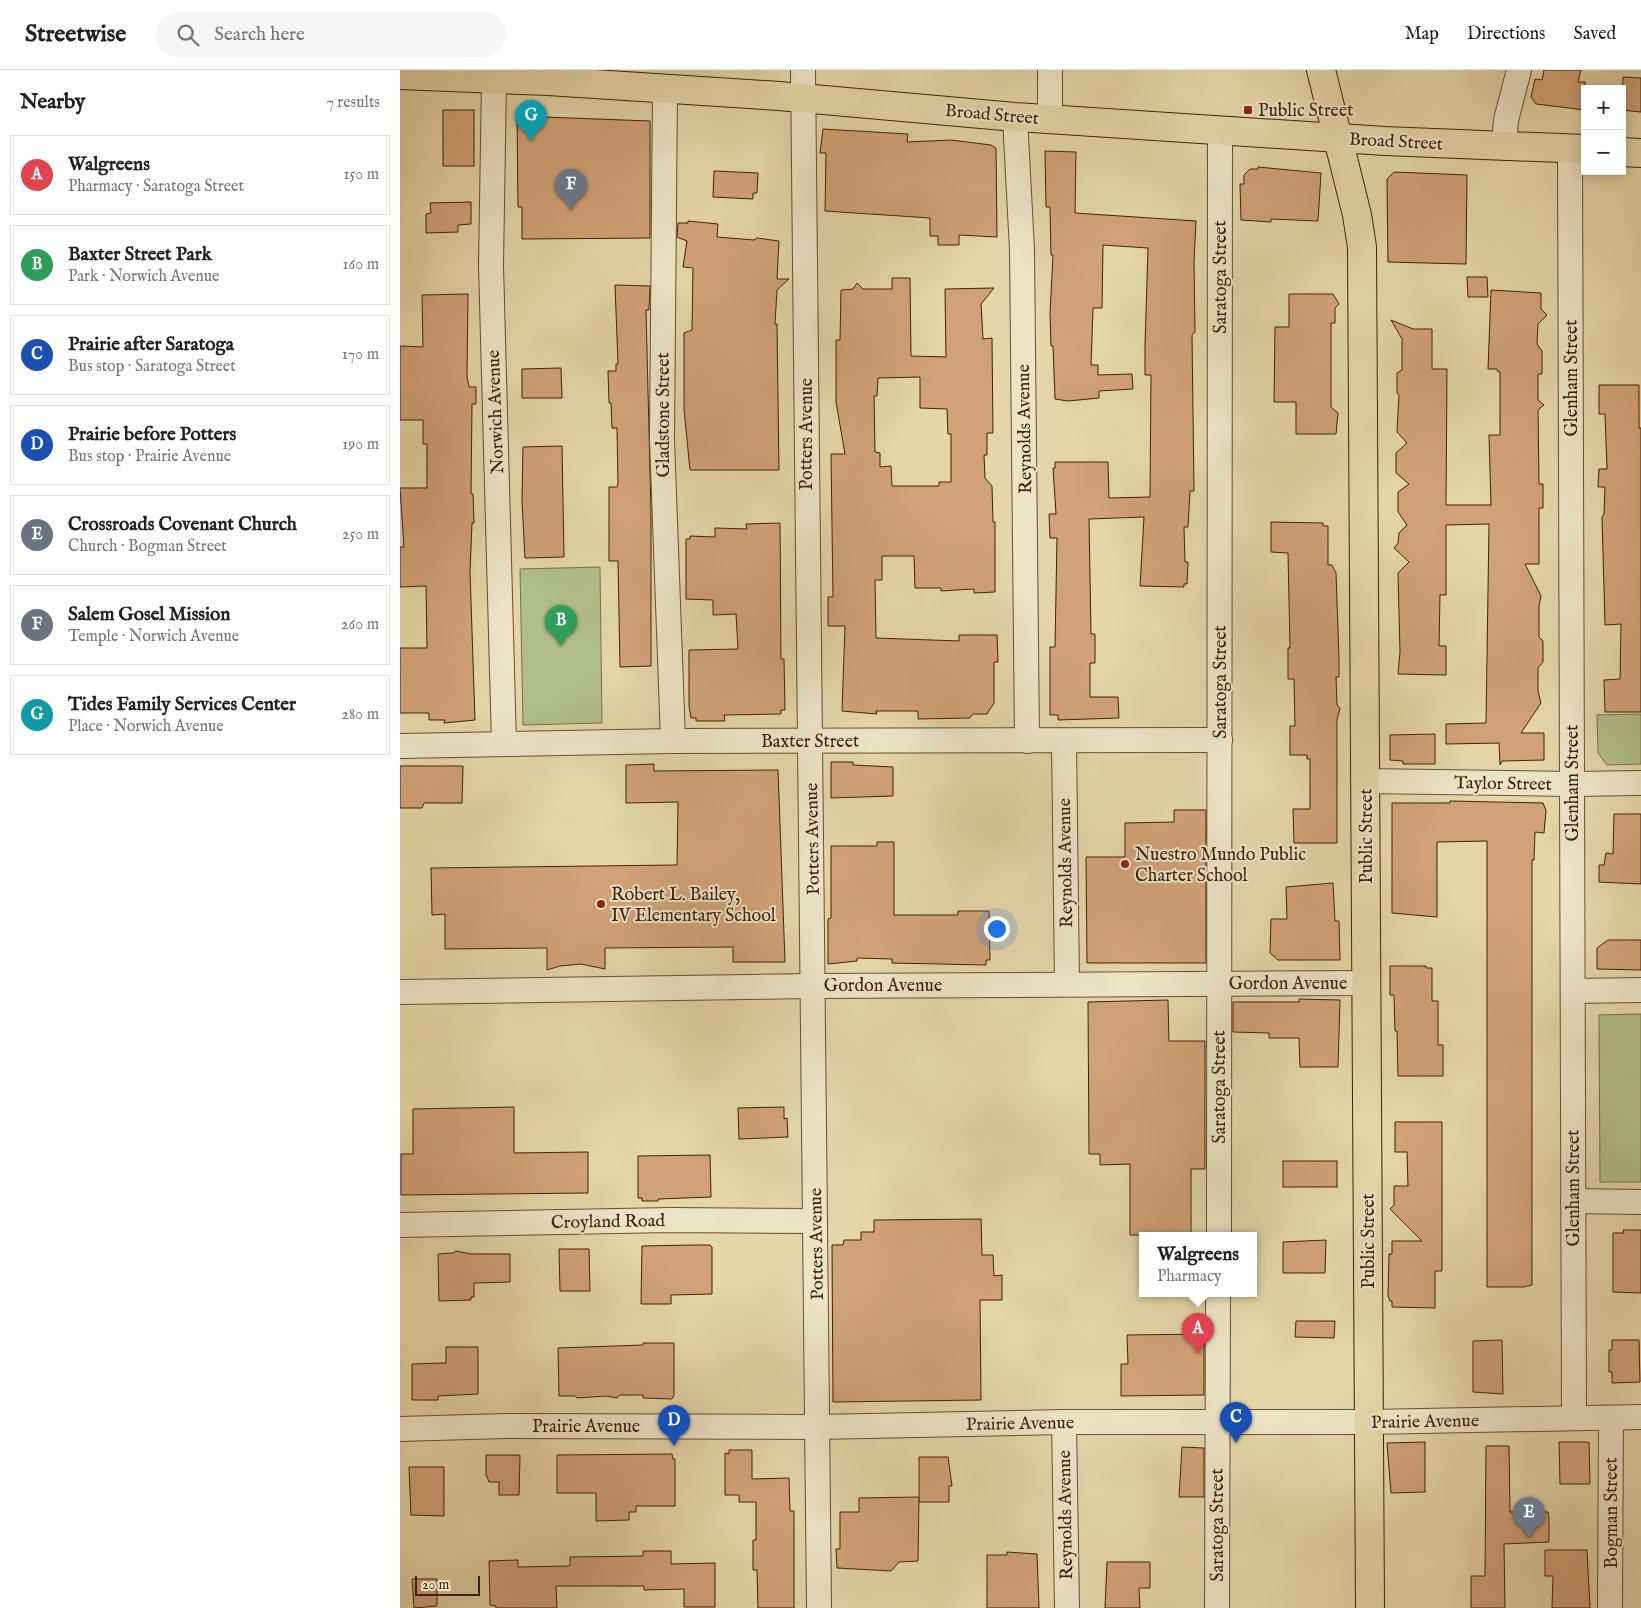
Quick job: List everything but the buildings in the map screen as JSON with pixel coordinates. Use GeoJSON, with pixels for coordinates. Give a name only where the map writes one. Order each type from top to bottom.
{"type":"FeatureCollection","features":[{"type":"Feature","properties":{"kind":"main road","name":"Public Street"},"geometry":{"type":"LineString","coordinates":[[1320,70],[1357,215],[1362,247],[1370,1608]]}},
{"type":"Feature","properties":{"kind":"main road","name":"Broad Street"},"geometry":{"type":"LineString","coordinates":[[400,76],[494,80],[548,76],[665,89],[1015,117],[1338,138],[1578,149]]}},
{"type":"Feature","properties":{"kind":"main road"},"geometry":{"type":"LineString","coordinates":[[1626,152],[1641,153]]}},
{"type":"Feature","properties":{"kind":"street","name":"Potters Avenue"},"geometry":{"type":"LineString","coordinates":[[803,70],[818,1608]]}},
{"type":"Feature","properties":{"kind":"street"},"geometry":{"type":"LineString","coordinates":[[1050,70],[1050,119]]}},
{"type":"Feature","properties":{"kind":"street"},"geometry":{"type":"LineString","coordinates":[[1504,145],[1506,120],[1519,70]]}},
{"type":"Feature","properties":{"kind":"street","name":"Norwich Avenue"},"geometry":{"type":"LineString","coordinates":[[494,80],[491,265],[504,744]]}},
{"type":"Feature","properties":{"kind":"street","name":"Gladstone Street"},"geometry":{"type":"LineString","coordinates":[[665,89],[662,439],[673,741]]}},
{"type":"Feature","properties":{"kind":"street","name":"Reynolds Avenue"},"geometry":{"type":"LineString","coordinates":[[1015,117],[1022,250],[1027,741]]}},
{"type":"Feature","properties":{"kind":"street","name":"Saratoga Street"},"geometry":{"type":"LineString","coordinates":[[1218,1232],[1220,984],[1220,130]]}},
{"type":"Feature","properties":{"kind":"street","name":"Glenham Street"},"geometry":{"type":"LineString","coordinates":[[1574,1418],[1572,784],[1578,149]]}},
{"type":"Feature","properties":{"kind":"street","name":"Baxter Street"},"geometry":{"type":"LineString","coordinates":[[400,746],[673,741],[1220,740]]}},
{"type":"Feature","properties":{"kind":"street","name":"Reynolds Avenue"},"geometry":{"type":"LineString","coordinates":[[1064,741],[1067,984]]}},
{"type":"Feature","properties":{"kind":"street","name":"Taylor Street"},"geometry":{"type":"LineString","coordinates":[[1365,781],[1641,783]]}},
{"type":"Feature","properties":{"kind":"street","name":"Gordon Avenue"},"geometry":{"type":"LineString","coordinates":[[400,992],[813,986],[1366,983]]}},
{"type":"Feature","properties":{"kind":"street"},"geometry":{"type":"LineString","coordinates":[[1573,991],[1641,990]]}},
{"type":"Feature","properties":{"kind":"street"},"geometry":{"type":"LineString","coordinates":[[1573,1201],[1641,1202]]}},
{"type":"Feature","properties":{"kind":"street","name":"Croyland Road"},"geometry":{"type":"LineString","coordinates":[[400,1226],[671,1220],[815,1221]]}},
{"type":"Feature","properties":{"kind":"street","name":"Saratoga Street"},"geometry":{"type":"LineString","coordinates":[[1217,1608],[1218,1297]]}},
{"type":"Feature","properties":{"kind":"street","name":"Prairie Avenue"},"geometry":{"type":"LineString","coordinates":[[400,1429],[506,1426],[817,1427],[1064,1422],[1369,1422],[1641,1417]]}},
{"type":"Feature","properties":{"kind":"street","name":"Bogman Street"},"geometry":{"type":"LineString","coordinates":[[1610,1608],[1611,1418]]}},
{"type":"Feature","properties":{"kind":"street","name":"Reynolds Avenue"},"geometry":{"type":"LineString","coordinates":[[1064,1422],[1067,1608]]}},
{"type":"Feature","properties":{"kind":"green space"},"geometry":{"type":"Polygon","coordinates":[[[600,567],[602,723],[523,725],[520,569],[600,567]]]}},
{"type":"Feature","properties":{"kind":"green space"},"geometry":{"type":"Polygon","coordinates":[[[1641,714],[1641,764],[1607,765],[1598,753],[1597,715],[1641,714]]]}},
{"type":"Feature","properties":{"kind":"green space"},"geometry":{"type":"Polygon","coordinates":[[[1641,1014],[1641,1182],[1600,1182],[1599,1015],[1641,1014]]]}},
{"type":"Feature","properties":{"kind":"place","name":"Public Street"},"geometry":{"type":"Point","coordinates":[1248,110]}},
{"type":"Feature","properties":{"kind":"place","name":"Tides Family Services Center"},"geometry":{"type":"Point","coordinates":[531,141]}},
{"type":"Feature","properties":{"kind":"place","name":"Salem Gosel Mission"},"geometry":{"type":"Point","coordinates":[571,210]}},
{"type":"Feature","properties":{"kind":"place","name":"Baxter Street Park"},"geometry":{"type":"Point","coordinates":[561,646]}},
{"type":"Feature","properties":{"kind":"place","name":"Nuestro Mundo Public Charter School"},"geometry":{"type":"Point","coordinates":[1125,864]}},
{"type":"Feature","properties":{"kind":"place","name":"Robert L. Bailey, IV Elementary School"},"geometry":{"type":"Point","coordinates":[601,904]}},
{"type":"Feature","properties":{"kind":"place","name":"Walgreens"},"geometry":{"type":"Point","coordinates":[1198,1354]}},
{"type":"Feature","properties":{"kind":"place","name":"Prairie after Saratoga"},"geometry":{"type":"Point","coordinates":[1236,1443]}},
{"type":"Feature","properties":{"kind":"place","name":"Prairie before Potters"},"geometry":{"type":"Point","coordinates":[674,1446]}},
{"type":"Feature","properties":{"kind":"place","name":"Crossroads Covenant Church"},"geometry":{"type":"Point","coordinates":[1529,1538]}}]}
